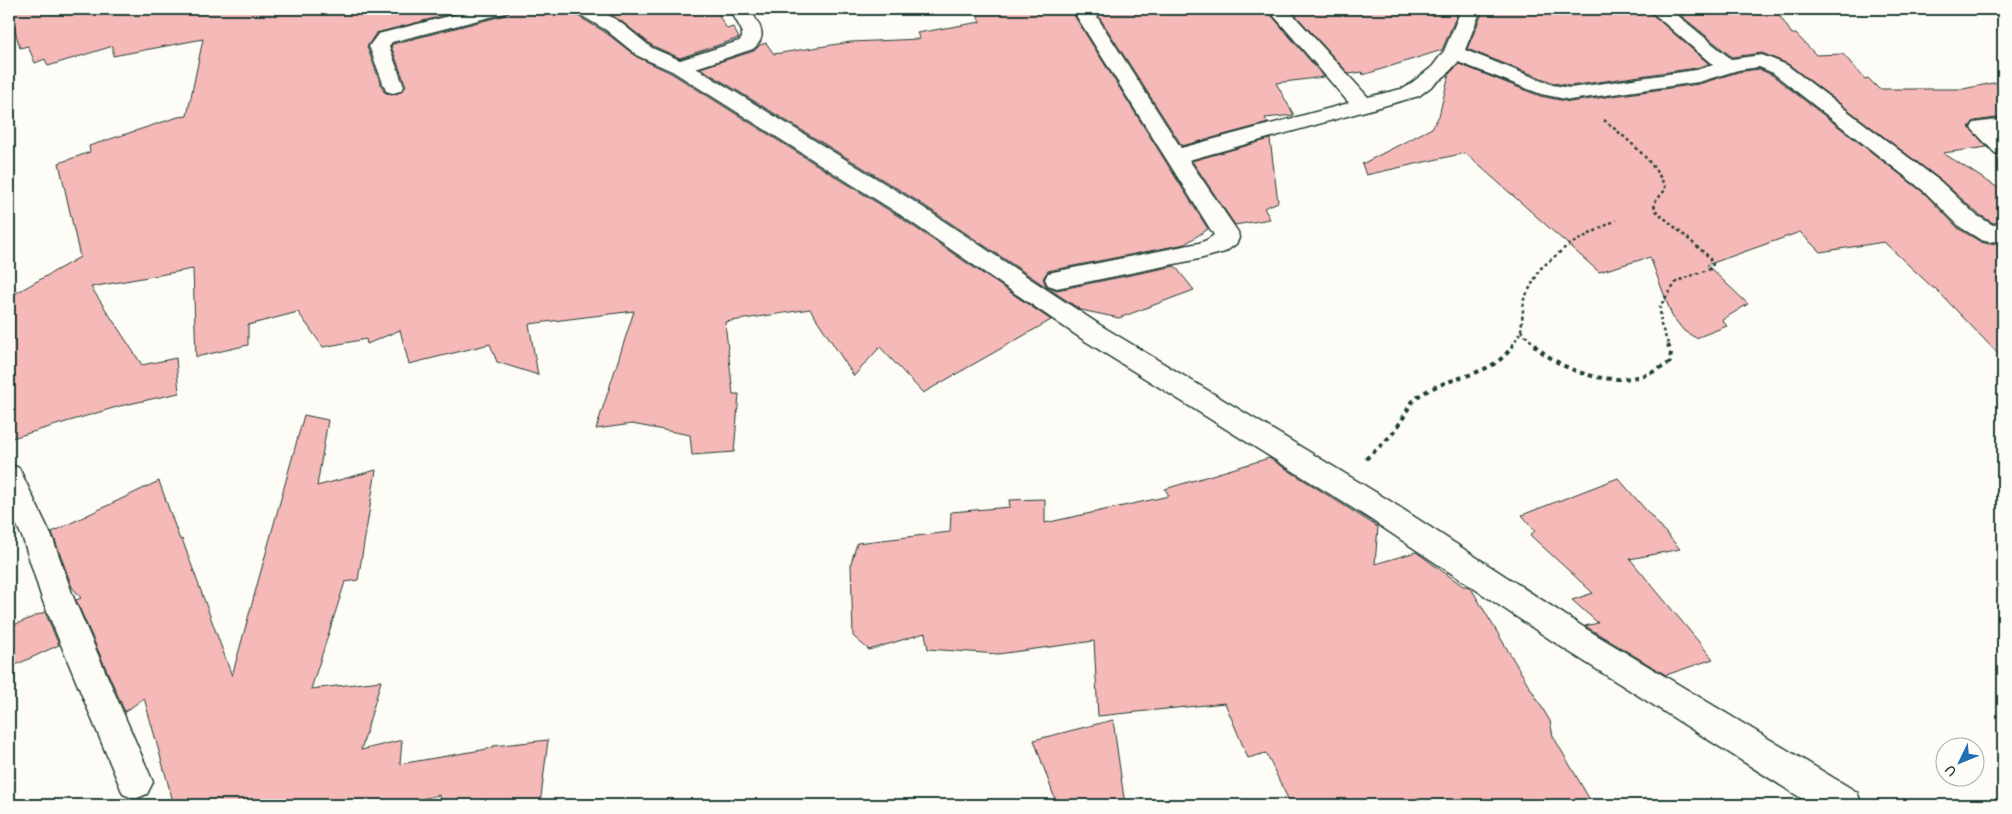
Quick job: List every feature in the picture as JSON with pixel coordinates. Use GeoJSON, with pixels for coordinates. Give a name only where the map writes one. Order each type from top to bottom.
{"type":"FeatureCollection","features":[{"type":"Feature","properties":{"kind":"street"},"geometry":{"type":"LineString","coordinates":[[393,86],[379,46],[384,38],[499,9]]}},
{"type":"Feature","properties":{"kind":"street"},"geometry":{"type":"LineString","coordinates":[[584,9],[613,26],[645,52],[679,68],[907,208],[1091,332],[1337,483],[1577,640],[1844,805]]}},
{"type":"Feature","properties":{"kind":"street"},"geometry":{"type":"LineString","coordinates":[[679,68],[746,45],[752,40],[752,31],[740,9]]}},
{"type":"Feature","properties":{"kind":"street"},"geometry":{"type":"LineString","coordinates":[[1057,279],[1199,251],[1216,246],[1227,238],[1226,232],[1174,157],[1082,9]]}},
{"type":"Feature","properties":{"kind":"street"},"geometry":{"type":"LineString","coordinates":[[1278,9],[1362,104]]}},
{"type":"Feature","properties":{"kind":"street"},"geometry":{"type":"LineString","coordinates":[[1658,9],[1727,66]]}},
{"type":"Feature","properties":{"kind":"street"},"geometry":{"type":"LineString","coordinates":[[1174,157],[1362,104],[1412,92],[1439,71],[1454,53],[1466,11]]}},
{"type":"Feature","properties":{"kind":"street"},"geometry":{"type":"LineString","coordinates":[[1454,53],[1548,90],[1570,94],[1700,76],[1727,66],[1762,61],[1777,66],[1933,187],[1968,221],[1989,234],[2003,232]]}},
{"type":"Feature","properties":{"kind":"street"},"geometry":{"type":"LineString","coordinates":[[2003,126],[1982,128],[2003,148]]}},
{"type":"Feature","properties":{"kind":"street"},"geometry":{"type":"LineString","coordinates":[[9,476],[38,539],[58,599],[136,782]]}},
{"type":"Feature","properties":{"kind":"path"},"geometry":{"type":"LineString","coordinates":[[1521,331],[1539,350],[1566,368],[1598,378],[1636,378],[1662,371],[1670,362],[1671,352],[1661,325],[1660,306],[1678,281],[1702,274],[1710,269],[1712,264],[1708,256],[1655,210],[1654,203],[1666,189],[1664,179],[1654,167],[1605,121],[1570,94]]}},
{"type":"Feature","properties":{"kind":"path"},"geometry":{"type":"LineString","coordinates":[[1337,483],[1375,452],[1398,426],[1411,400],[1434,387],[1468,376],[1492,364],[1509,351],[1521,331],[1524,299],[1540,269],[1567,246],[1616,220]]}},
{"type":"Feature","properties":{"kind":"building"},"geometry":{"type":"Polygon","coordinates":[[[9,9],[470,9],[376,33],[367,47],[384,92],[392,95],[401,92],[406,86],[391,46],[393,44],[506,15],[511,9],[572,9],[576,15],[605,32],[637,57],[671,73],[898,216],[1051,320],[923,393],[880,347],[854,376],[810,309],[725,322],[733,394],[739,394],[734,452],[692,455],[690,435],[632,424],[596,429],[634,311],[529,324],[538,375],[497,362],[490,344],[409,364],[400,330],[367,344],[366,339],[323,347],[298,312],[248,325],[248,345],[196,357],[193,269],[91,287],[142,365],[176,358],[179,393],[120,406],[9,439],[9,297],[80,257],[59,163],[90,152],[89,146],[178,117],[187,116],[203,39],[113,56],[113,46],[48,66],[45,59],[35,63],[28,46],[20,48],[9,9]]]}},
{"type":"Feature","properties":{"kind":"building"},"geometry":{"type":"Polygon","coordinates":[[[601,9],[622,9],[625,13],[649,9],[715,9],[727,29],[733,27],[739,38],[680,58],[653,46],[621,21],[601,9]]]}},
{"type":"Feature","properties":{"kind":"building"},"geometry":{"type":"Polygon","coordinates":[[[975,9],[1070,9],[1208,229],[1185,244],[1048,271],[1043,278],[1046,286],[1057,290],[1175,266],[1194,290],[1119,318],[1081,310],[916,200],[700,68],[754,51],[760,45],[766,43],[774,54],[851,42],[920,39],[917,33],[980,22],[975,9]]]}},
{"type":"Feature","properties":{"kind":"building"},"geometry":{"type":"Polygon","coordinates":[[[1094,9],[1266,9],[1324,77],[1276,83],[1294,115],[1265,118],[1268,123],[1182,146],[1094,9]]]}},
{"type":"Feature","properties":{"kind":"building"},"geometry":{"type":"Polygon","coordinates":[[[1290,9],[1457,9],[1457,15],[1442,50],[1363,75],[1362,72],[1349,74],[1290,9]]]}},
{"type":"Feature","properties":{"kind":"building"},"geometry":{"type":"Polygon","coordinates":[[[1481,9],[1646,9],[1709,64],[1696,68],[1570,86],[1554,83],[1467,49],[1481,16],[1481,9]]]}},
{"type":"Feature","properties":{"kind":"building"},"geometry":{"type":"Polygon","coordinates":[[[1673,9],[1775,9],[1792,34],[1796,34],[1816,55],[1843,54],[1865,79],[1868,78],[1879,89],[1963,89],[2003,81],[2003,117],[1974,121],[1969,127],[1987,147],[1943,153],[2003,191],[2003,222],[1993,223],[1977,213],[1942,181],[1788,64],[1762,53],[1732,57],[1673,9]]]}},
{"type":"Feature","properties":{"kind":"building"},"geometry":{"type":"Polygon","coordinates":[[[1459,64],[1540,96],[1570,102],[1699,84],[1738,72],[1759,69],[1772,75],[1924,193],[1959,229],[1981,242],[1989,244],[2003,242],[2003,359],[1935,288],[1884,242],[1820,252],[1800,232],[1707,265],[1748,304],[1722,320],[1727,326],[1696,338],[1684,331],[1672,316],[1650,257],[1599,272],[1465,153],[1366,175],[1362,164],[1432,128],[1439,116],[1449,74],[1459,64]]]}},
{"type":"Feature","properties":{"kind":"building"},"geometry":{"type":"Polygon","coordinates":[[[1270,139],[1278,202],[1264,208],[1270,219],[1235,225],[1192,161],[1270,139]]]}},
{"type":"Feature","properties":{"kind":"building"},"geometry":{"type":"Polygon","coordinates":[[[304,415],[328,420],[317,486],[376,470],[358,580],[345,582],[311,689],[381,681],[361,750],[402,740],[400,764],[493,748],[493,746],[548,740],[540,805],[440,805],[439,795],[395,805],[174,805],[144,698],[125,712],[76,600],[81,598],[72,587],[52,532],[159,481],[232,676],[304,415]]]}},
{"type":"Feature","properties":{"kind":"building"},"geometry":{"type":"Polygon","coordinates":[[[1269,458],[1378,527],[1375,564],[1416,552],[1463,586],[1467,586],[1472,590],[1550,721],[1553,736],[1593,805],[1291,805],[1266,753],[1248,758],[1225,703],[1098,716],[1094,641],[998,654],[928,649],[925,633],[869,650],[853,636],[851,563],[857,543],[950,532],[951,512],[1010,507],[1009,500],[1045,499],[1045,523],[1169,496],[1165,489],[1269,458]]]}},
{"type":"Feature","properties":{"kind":"building"},"geometry":{"type":"Polygon","coordinates":[[[1618,478],[1680,549],[1630,559],[1713,659],[1666,675],[1585,626],[1598,623],[1572,600],[1593,593],[1530,535],[1535,531],[1522,515],[1618,478]]]}},
{"type":"Feature","properties":{"kind":"building"},"geometry":{"type":"Polygon","coordinates":[[[45,612],[59,645],[9,668],[9,627],[45,612]]]}},
{"type":"Feature","properties":{"kind":"building"},"geometry":{"type":"Polygon","coordinates":[[[1113,720],[1125,805],[1057,805],[1034,740],[1113,720]]]}}]}
